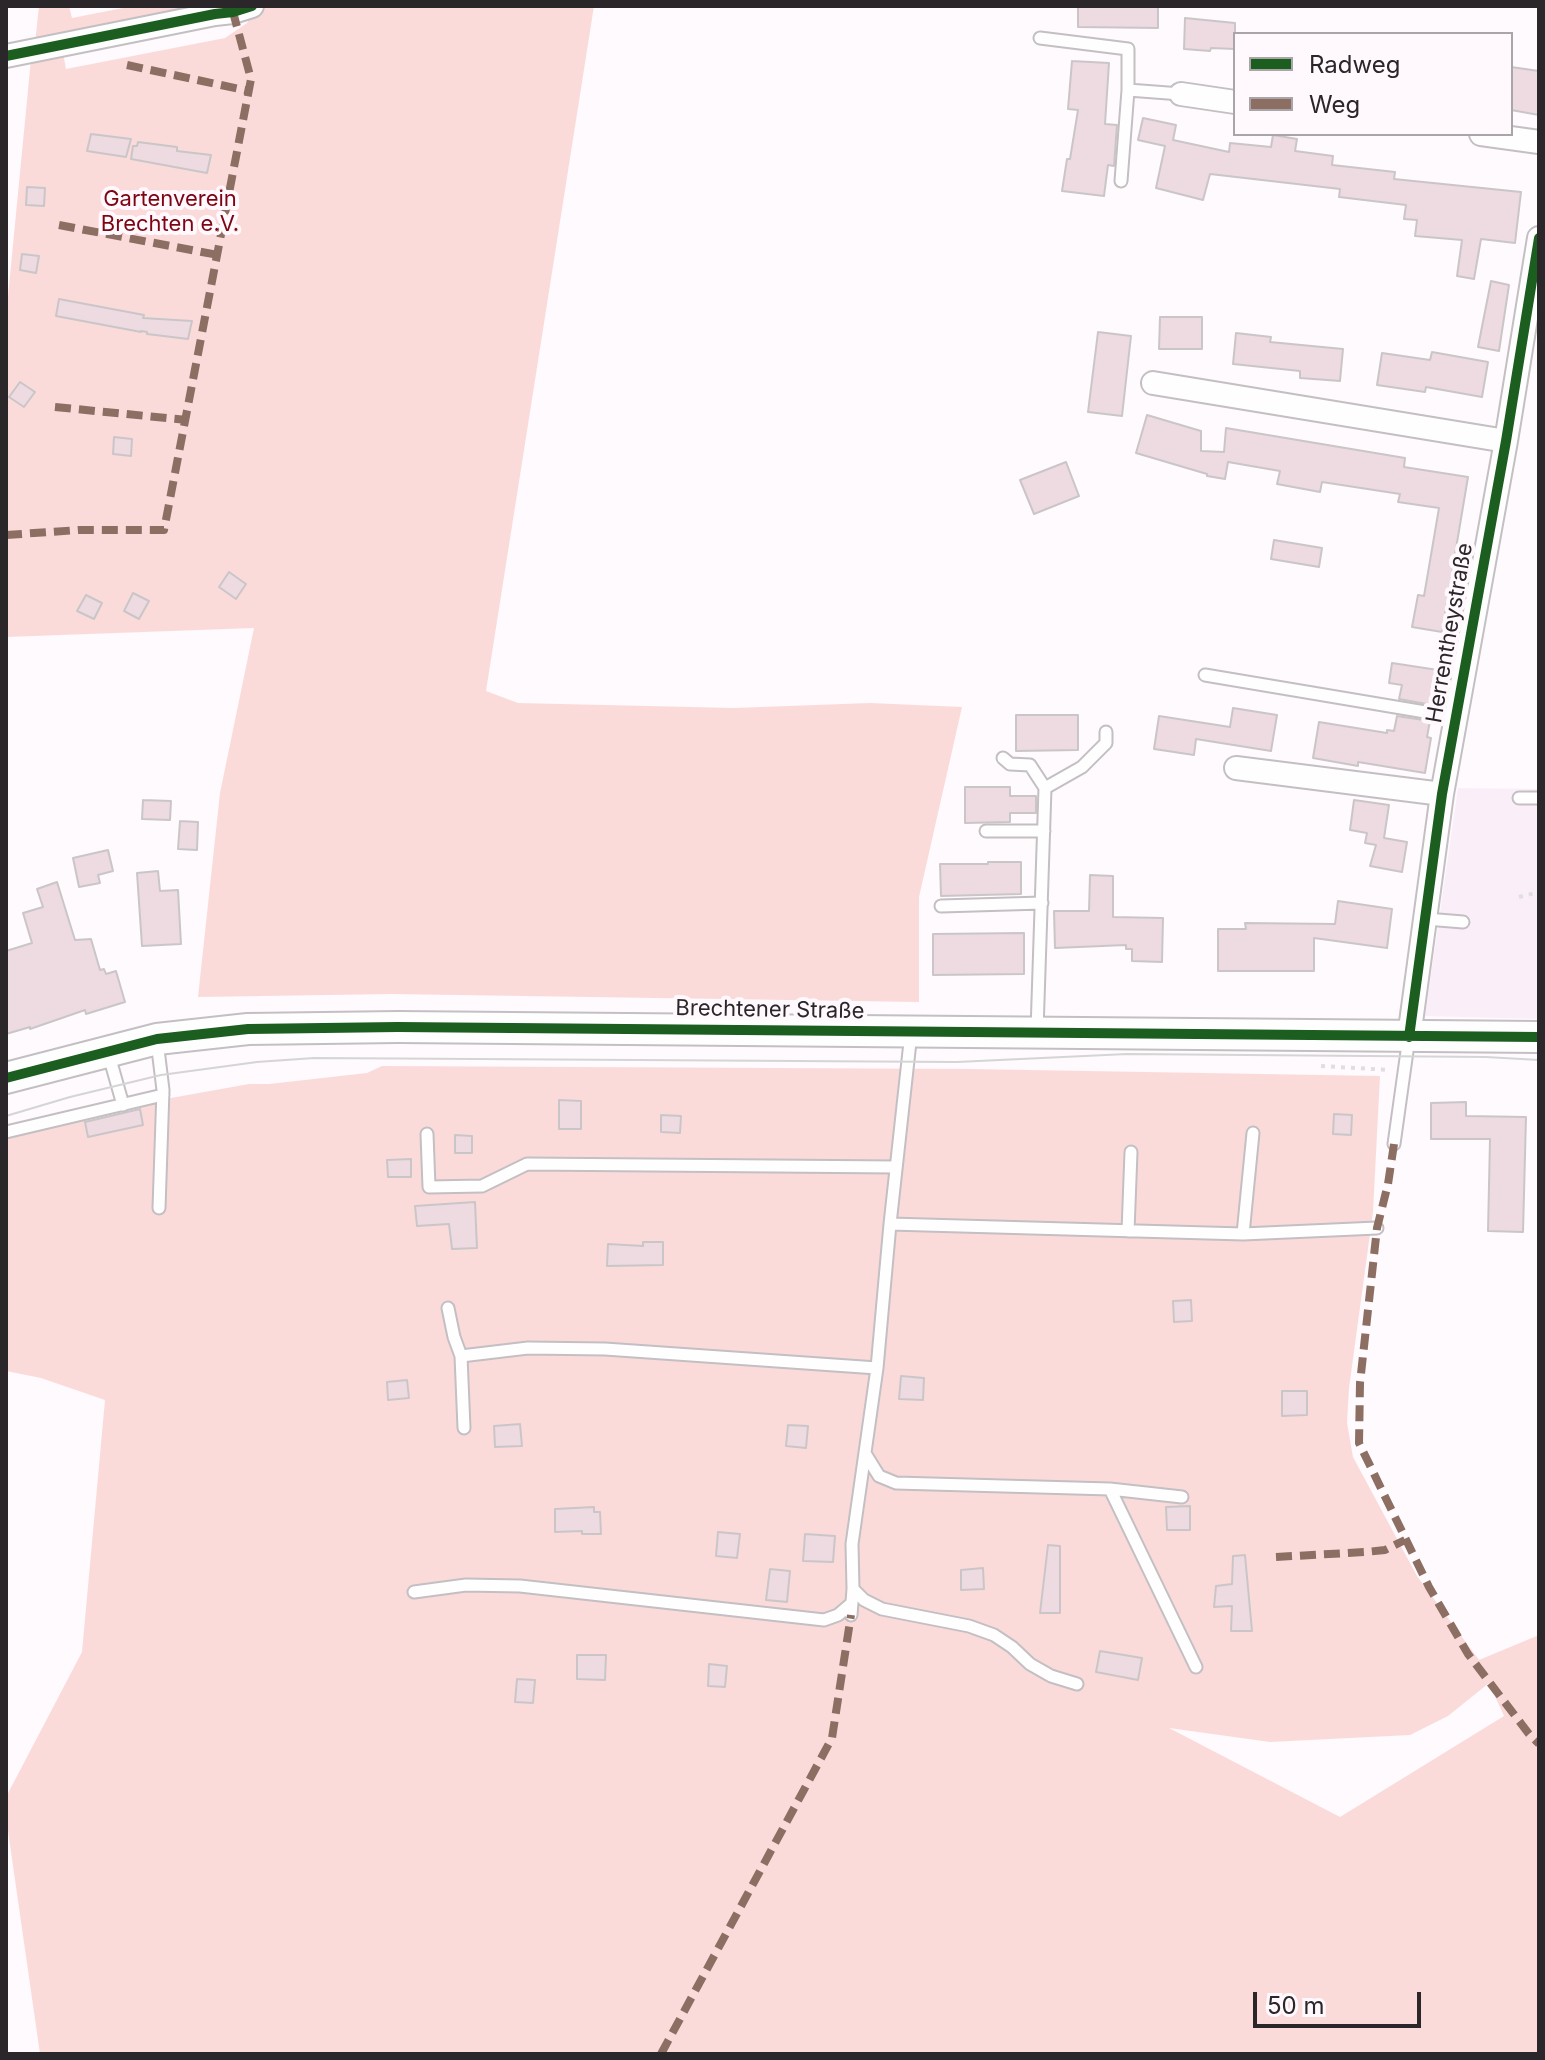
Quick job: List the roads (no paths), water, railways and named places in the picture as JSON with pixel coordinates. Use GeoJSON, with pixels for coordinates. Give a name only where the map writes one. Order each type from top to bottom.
{"type":"FeatureCollection","features":[{"type":"Feature","properties":{"kind":"main road","name":"Brechtener Straße"},"geometry":{"type":"LineString","coordinates":[[6,1078],[157,1039],[248,1029],[398,1027],[1539,1037]]}},
{"type":"Feature","properties":{"kind":"street"},"geometry":{"type":"LineString","coordinates":[[6,56],[252,6]]}},
{"type":"Feature","properties":{"kind":"street"},"geometry":{"type":"LineString","coordinates":[[1181,94],[1233,102]]}},
{"type":"Feature","properties":{"kind":"street"},"geometry":{"type":"LineString","coordinates":[[1496,136],[1539,142]]}},
{"type":"Feature","properties":{"kind":"street","name":"Herrentheystraße"},"geometry":{"type":"LineString","coordinates":[[1409,1037],[1442,794],[1539,238]]}},
{"type":"Feature","properties":{"kind":"street"},"geometry":{"type":"LineString","coordinates":[[1153,383],[1506,441]]}},
{"type":"Feature","properties":{"kind":"street"},"geometry":{"type":"LineString","coordinates":[[1236,768],[1442,794]]}},
{"type":"Feature","properties":{"kind":"lane"},"geometry":{"type":"LineString","coordinates":[[1040,38],[1128,49],[1121,181]]}},
{"type":"Feature","properties":{"kind":"lane"},"geometry":{"type":"LineString","coordinates":[[1128,90],[1181,94]]}},
{"type":"Feature","properties":{"kind":"lane"},"geometry":{"type":"LineString","coordinates":[[1205,675],[1455,717]]}},
{"type":"Feature","properties":{"kind":"lane"},"geometry":{"type":"LineString","coordinates":[[1045,788],[1082,767],[1106,743],[1106,732]]}},
{"type":"Feature","properties":{"kind":"lane"},"geometry":{"type":"LineString","coordinates":[[1003,758],[1010,764],[1030,765],[1045,788],[1037,1032]]}},
{"type":"Feature","properties":{"kind":"lane"},"geometry":{"type":"LineString","coordinates":[[1519,798],[1539,798]]}},
{"type":"Feature","properties":{"kind":"lane"},"geometry":{"type":"LineString","coordinates":[[986,831],[1044,831]]}},
{"type":"Feature","properties":{"kind":"lane"},"geometry":{"type":"LineString","coordinates":[[941,906],[1042,903]]}},
{"type":"Feature","properties":{"kind":"lane"},"geometry":{"type":"LineString","coordinates":[[1426,919],[1463,922]]}},
{"type":"Feature","properties":{"kind":"lane"},"geometry":{"type":"LineString","coordinates":[[414,1592],[466,1585],[520,1586],[824,1620],[851,1609],[852,1544],[877,1368],[911,1033]]}},
{"type":"Feature","properties":{"kind":"lane"},"geometry":{"type":"LineString","coordinates":[[1394,1144],[1409,1037]]}},
{"type":"Feature","properties":{"kind":"lane"},"geometry":{"type":"LineString","coordinates":[[157,1039],[163,1095],[159,1208]]}},
{"type":"Feature","properties":{"kind":"lane"},"geometry":{"type":"LineString","coordinates":[[108,1052],[123,1105]]}},
{"type":"Feature","properties":{"kind":"lane"},"geometry":{"type":"LineString","coordinates":[[6,1132],[163,1095]]}},
{"type":"Feature","properties":{"kind":"lane"},"geometry":{"type":"LineString","coordinates":[[1243,1234],[1253,1133]]}},
{"type":"Feature","properties":{"kind":"lane"},"geometry":{"type":"LineString","coordinates":[[427,1134],[429,1187],[482,1186],[527,1164],[896,1167]]}},
{"type":"Feature","properties":{"kind":"lane"},"geometry":{"type":"LineString","coordinates":[[1128,1231],[1131,1152]]}},
{"type":"Feature","properties":{"kind":"lane"},"geometry":{"type":"LineString","coordinates":[[890,1224],[1243,1234],[1377,1228]]}},
{"type":"Feature","properties":{"kind":"lane"},"geometry":{"type":"LineString","coordinates":[[448,1308],[461,1356],[464,1428]]}},
{"type":"Feature","properties":{"kind":"lane"},"geometry":{"type":"LineString","coordinates":[[461,1356],[528,1348],[605,1349],[877,1368]]}},
{"type":"Feature","properties":{"kind":"lane"},"geometry":{"type":"LineString","coordinates":[[866,1455],[879,1476],[896,1483],[1110,1489],[1182,1497]]}},
{"type":"Feature","properties":{"kind":"lane"},"geometry":{"type":"LineString","coordinates":[[1110,1489],[1196,1667]]}},
{"type":"Feature","properties":{"kind":"lane"},"geometry":{"type":"LineString","coordinates":[[853,1589],[864,1600],[882,1609],[969,1626],[994,1635],[1030,1664],[1051,1676],[1077,1684]]}},
{"type":"Feature","properties":{"kind":"tram line"},"geometry":{"type":"LineString","coordinates":[[6,1116],[161,1075],[314,1058],[957,1062],[1127,1054],[1539,1060]]}},
{"type":"Feature","properties":{"kind":"park label","name":"Gartenverein Brechten e.V."},"geometry":{"type":"Point","coordinates":[170,212]}}]}
